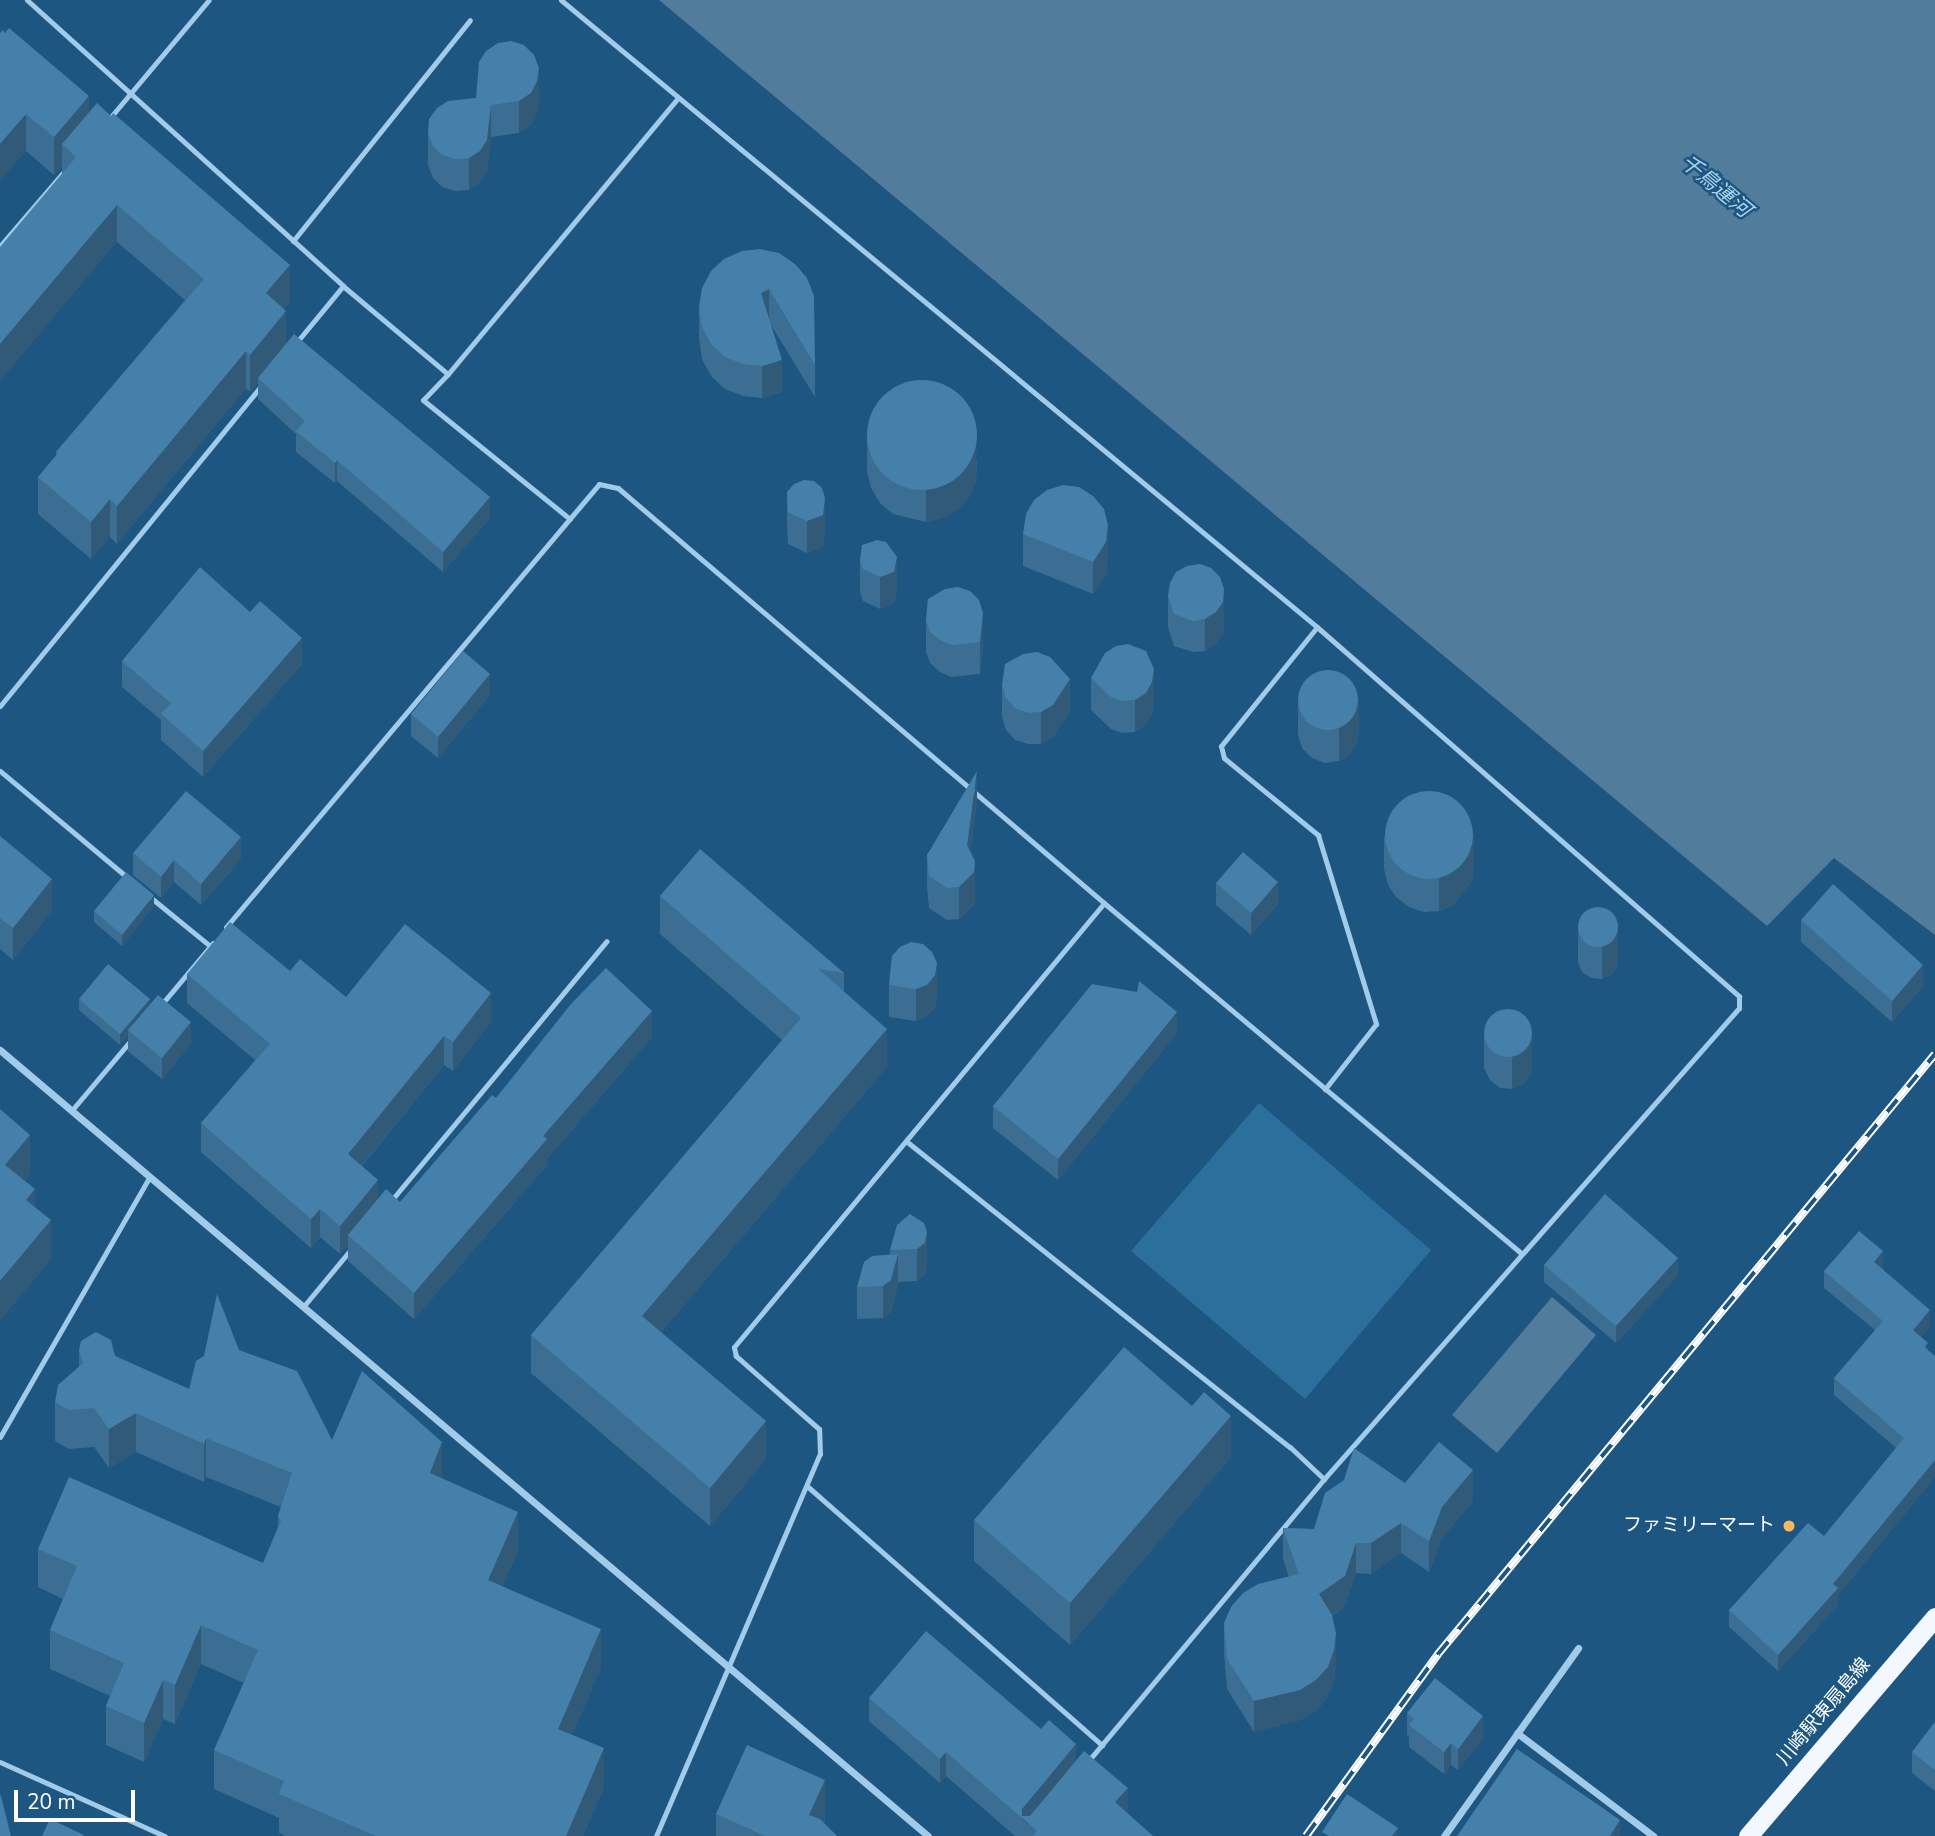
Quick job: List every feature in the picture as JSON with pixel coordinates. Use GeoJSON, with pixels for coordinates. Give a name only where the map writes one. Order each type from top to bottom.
{"type":"FeatureCollection","features":[{"type":"Feature","properties":{"kind":"highway","name":"川崎駅東扇島線"},"geometry":{"type":"LineString","coordinates":[[1748,1836],[1935,1617]]}},
{"type":"Feature","properties":{"kind":"street"},"geometry":{"type":"LineString","coordinates":[[0,1050],[928,1836]]}},
{"type":"Feature","properties":{"kind":"street"},"geometry":{"type":"LineString","coordinates":[[1444,1836],[1578,1648]]}},
{"type":"Feature","properties":{"kind":"street"},"geometry":{"type":"LineString","coordinates":[[1517,1733],[1653,1836]]}},
{"type":"Feature","properties":{"kind":"lane"},"geometry":{"type":"LineString","coordinates":[[27,0],[343,286],[448,374]]}},
{"type":"Feature","properties":{"kind":"lane"},"geometry":{"type":"LineString","coordinates":[[104,124],[209,0]]}},
{"type":"Feature","properties":{"kind":"lane"},"geometry":{"type":"LineString","coordinates":[[561,0],[677,99],[1317,627],[1739,996],[1739,1008],[1324,1479],[1085,1765]]}},
{"type":"Feature","properties":{"kind":"lane"},"geometry":{"type":"LineString","coordinates":[[293,241],[470,20]]}},
{"type":"Feature","properties":{"kind":"lane"},"geometry":{"type":"LineString","coordinates":[[569,519],[424,400],[677,99]]}},
{"type":"Feature","properties":{"kind":"lane"},"geometry":{"type":"LineString","coordinates":[[0,246],[69,165]]}},
{"type":"Feature","properties":{"kind":"lane"},"geometry":{"type":"LineString","coordinates":[[290,351],[343,286]]}},
{"type":"Feature","properties":{"kind":"lane"},"geometry":{"type":"LineString","coordinates":[[0,706],[264,383]]}},
{"type":"Feature","properties":{"kind":"lane"},"geometry":{"type":"LineString","coordinates":[[158,1008],[599,484],[618,488],[1104,903],[1521,1253]]}},
{"type":"Feature","properties":{"kind":"lane"},"geometry":{"type":"LineString","coordinates":[[1317,627],[1221,746],[1224,758],[1318,835],[1376,1024],[1325,1089]]}},
{"type":"Feature","properties":{"kind":"lane"},"geometry":{"type":"LineString","coordinates":[[0,771],[136,885]]}},
{"type":"Feature","properties":{"kind":"lane"},"geometry":{"type":"LineString","coordinates":[[147,894],[210,946]]}},
{"type":"Feature","properties":{"kind":"lane"},"geometry":{"type":"LineString","coordinates":[[656,1836],[821,1454],[819,1429],[736,1356],[734,1347],[1104,903]]}},
{"type":"Feature","properties":{"kind":"lane"},"geometry":{"type":"LineString","coordinates":[[381,1213],[607,941]]}},
{"type":"Feature","properties":{"kind":"lane"},"geometry":{"type":"LineString","coordinates":[[72,1110],[141,1028]]}},
{"type":"Feature","properties":{"kind":"lane"},"geometry":{"type":"LineString","coordinates":[[906,1141],[1290,1447],[1324,1479]]}},
{"type":"Feature","properties":{"kind":"lane"},"geometry":{"type":"LineString","coordinates":[[0,1437],[150,1177]]}},
{"type":"Feature","properties":{"kind":"lane"},"geometry":{"type":"LineString","coordinates":[[303,1307],[355,1244]]}},
{"type":"Feature","properties":{"kind":"lane"},"geometry":{"type":"LineString","coordinates":[[807,1486],[1102,1745]]}},
{"type":"Feature","properties":{"kind":"lane"},"geometry":{"type":"LineString","coordinates":[[0,1762],[165,1836]]}},
{"type":"Feature","properties":{"kind":"shaded area"},"geometry":{"type":"Polygon","coordinates":[[[1259,1103],[1431,1250],[1305,1399],[1131,1251],[1259,1103]]]}},
{"type":"Feature","properties":{"kind":"water","name":"千鳥運河"},"geometry":{"type":"Polygon","coordinates":[[[659,0],[1935,0],[1935,935],[1834,858],[1767,926],[659,0]]]}},
{"type":"Feature","properties":{"kind":"water"},"geometry":{"type":"Polygon","coordinates":[[[1552,1297],[1596,1335],[1497,1453],[1452,1415],[1552,1297]]]}},
{"type":"Feature","properties":{"kind":"building"},"geometry":{"type":"Polygon","coordinates":[[[9,28],[89,96],[54,137],[26,114],[0,144],[0,33],[3,30],[5,33],[9,28]]]}},
{"type":"Feature","properties":{"kind":"building"},"geometry":{"type":"Polygon","coordinates":[[[511,41],[524,45],[534,55],[539,68],[531,93],[519,101],[491,105],[487,140],[480,151],[469,158],[455,159],[442,155],[433,146],[428,133],[429,119],[437,108],[448,101],[476,98],[479,62],[486,51],[498,43],[511,41]]]}},
{"type":"Feature","properties":{"kind":"building"},"geometry":{"type":"Polygon","coordinates":[[[97,103],[111,116],[113,113],[290,265],[266,293],[286,311],[250,355],[246,351],[117,506],[110,499],[91,522],[38,477],[58,453],[56,452],[204,279],[117,205],[0,344],[0,247],[76,157],[62,144],[97,103]]]}},
{"type":"Feature","properties":{"kind":"building"},"geometry":{"type":"Polygon","coordinates":[[[760,249],[779,253],[795,264],[807,278],[814,296],[815,365],[769,289],[761,293],[782,360],[762,366],[743,364],[725,357],[711,344],[702,327],[699,307],[702,288],[711,271],[724,259],[742,251],[760,249]]]}},
{"type":"Feature","properties":{"kind":"building"},"geometry":{"type":"Polygon","coordinates":[[[294,334],[490,497],[443,552],[337,460],[335,463],[296,431],[305,421],[258,378],[294,334]]]}},
{"type":"Feature","properties":{"kind":"building"},"geometry":{"type":"Polygon","coordinates":[[[922,380],[943,384],[961,396],[973,414],[977,435],[973,456],[961,474],[943,486],[922,490],[901,486],[883,474],[871,456],[867,435],[871,414],[883,396],[901,384],[922,380]]]}},
{"type":"Feature","properties":{"kind":"building"},"geometry":{"type":"Polygon","coordinates":[[[804,480],[814,481],[822,488],[825,498],[823,515],[807,521],[788,512],[787,492],[794,484],[804,480]]]}},
{"type":"Feature","properties":{"kind":"building"},"geometry":{"type":"Polygon","coordinates":[[[1063,485],[1079,487],[1093,496],[1104,509],[1108,525],[1106,542],[1093,562],[1023,534],[1026,514],[1034,500],[1047,490],[1063,485]]]}},
{"type":"Feature","properties":{"kind":"building"},"geometry":{"type":"Polygon","coordinates":[[[877,540],[886,542],[897,557],[894,572],[880,577],[863,569],[860,560],[862,545],[877,540]]]}},
{"type":"Feature","properties":{"kind":"building"},"geometry":{"type":"Polygon","coordinates":[[[1200,564],[1211,568],[1220,577],[1224,589],[1223,602],[1216,612],[1205,619],[1193,621],[1174,614],[1168,595],[1176,572],[1187,566],[1200,564]]]}},
{"type":"Feature","properties":{"kind":"building"},"geometry":{"type":"Polygon","coordinates":[[[200,567],[250,612],[260,601],[302,638],[203,751],[161,714],[171,703],[122,661],[200,567]]]}},
{"type":"Feature","properties":{"kind":"building"},"geometry":{"type":"Polygon","coordinates":[[[958,587],[970,591],[979,600],[983,613],[980,642],[951,645],[930,632],[926,620],[928,599],[945,589],[958,587]]]}},
{"type":"Feature","properties":{"kind":"building"},"geometry":{"type":"Polygon","coordinates":[[[1128,644],[1146,651],[1154,669],[1152,682],[1146,693],[1135,700],[1122,701],[1111,697],[1091,678],[1105,653],[1116,646],[1128,644]]]}},
{"type":"Feature","properties":{"kind":"building"},"geometry":{"type":"Polygon","coordinates":[[[463,651],[490,674],[438,737],[411,714],[463,651]]]}},
{"type":"Feature","properties":{"kind":"building"},"geometry":{"type":"Polygon","coordinates":[[[1037,652],[1050,657],[1070,679],[1053,705],[1041,712],[1028,713],[1015,708],[1006,698],[1002,685],[1005,664],[1023,654],[1037,652]]]}},
{"type":"Feature","properties":{"kind":"building"},"geometry":{"type":"Polygon","coordinates":[[[1322,670],[1334,670],[1350,678],[1356,688],[1356,712],[1350,722],[1334,730],[1322,730],[1306,722],[1298,706],[1298,694],[1306,678],[1322,670]]]}},
{"type":"Feature","properties":{"kind":"building"},"geometry":{"type":"Polygon","coordinates":[[[977,771],[967,845],[975,861],[974,872],[959,887],[947,888],[929,876],[927,855],[977,771]]]}},
{"type":"Feature","properties":{"kind":"building"},"geometry":{"type":"Polygon","coordinates":[[[186,791],[241,837],[201,884],[174,860],[161,877],[133,853],[186,791]]]}},
{"type":"Feature","properties":{"kind":"building"},"geometry":{"type":"Polygon","coordinates":[[[1429,791],[1454,798],[1466,810],[1473,835],[1466,860],[1454,872],[1429,879],[1404,872],[1392,860],[1385,835],[1392,810],[1404,798],[1429,791]]]}},
{"type":"Feature","properties":{"kind":"building"},"geometry":{"type":"Polygon","coordinates":[[[0,836],[52,879],[13,928],[0,918],[0,836]]]}},
{"type":"Feature","properties":{"kind":"building"},"geometry":{"type":"Polygon","coordinates":[[[700,849],[844,973],[818,969],[887,1029],[642,1316],[766,1421],[710,1488],[531,1335],[801,1018],[660,896],[700,849]]]}},
{"type":"Feature","properties":{"kind":"building"},"geometry":{"type":"Polygon","coordinates":[[[1243,852],[1278,882],[1251,913],[1216,883],[1243,852]]]}},
{"type":"Feature","properties":{"kind":"building"},"geometry":{"type":"Polygon","coordinates":[[[126,872],[154,895],[122,935],[94,911],[126,872]]]}},
{"type":"Feature","properties":{"kind":"building"},"geometry":{"type":"Polygon","coordinates":[[[1833,884],[1923,965],[1892,1001],[1801,920],[1833,884]]]}},
{"type":"Feature","properties":{"kind":"building"},"geometry":{"type":"Polygon","coordinates":[[[1598,907],[1606,908],[1612,913],[1617,919],[1617,935],[1612,941],[1606,946],[1598,947],[1590,946],[1584,941],[1579,935],[1578,927],[1579,919],[1584,913],[1590,908],[1598,907]]]}},
{"type":"Feature","properties":{"kind":"building"},"geometry":{"type":"Polygon","coordinates":[[[230,922],[290,971],[300,959],[346,997],[405,924],[491,993],[453,1042],[444,1036],[348,1154],[378,1180],[340,1226],[320,1209],[311,1219],[201,1123],[270,1044],[187,974],[230,922]]]}},
{"type":"Feature","properties":{"kind":"building"},"geometry":{"type":"Polygon","coordinates":[[[911,942],[923,944],[932,952],[937,963],[935,975],[927,985],[916,989],[889,985],[892,956],[900,947],[911,942]]]}},
{"type":"Feature","properties":{"kind":"building"},"geometry":{"type":"Polygon","coordinates":[[[108,964],[150,999],[120,1034],[79,999],[108,964]]]}},
{"type":"Feature","properties":{"kind":"building"},"geometry":{"type":"Polygon","coordinates":[[[606,968],[652,1011],[543,1136],[547,1139],[414,1293],[348,1235],[386,1189],[400,1202],[492,1095],[496,1098],[571,1004],[606,968]]]}},
{"type":"Feature","properties":{"kind":"building"},"geometry":{"type":"Polygon","coordinates":[[[1139,981],[1177,1012],[1058,1159],[993,1106],[1092,984],[1137,992],[1139,981]]]}},
{"type":"Feature","properties":{"kind":"building"},"geometry":{"type":"Polygon","coordinates":[[[158,995],[191,1022],[162,1058],[128,1030],[158,995]]]}},
{"type":"Feature","properties":{"kind":"building"},"geometry":{"type":"Polygon","coordinates":[[[1508,1009],[1525,1016],[1532,1033],[1525,1050],[1508,1057],[1491,1050],[1484,1033],[1491,1016],[1508,1009]]]}},
{"type":"Feature","properties":{"kind":"building"},"geometry":{"type":"Polygon","coordinates":[[[0,1109],[30,1135],[5,1165],[35,1189],[26,1200],[51,1220],[0,1281],[0,1109]]]}},
{"type":"Feature","properties":{"kind":"building"},"geometry":{"type":"Polygon","coordinates":[[[1605,1194],[1678,1258],[1616,1326],[1544,1265],[1605,1194]]]}},
{"type":"Feature","properties":{"kind":"building"},"geometry":{"type":"Polygon","coordinates":[[[910,1214],[924,1223],[927,1232],[925,1243],[917,1249],[890,1250],[897,1225],[910,1214]]]}},
{"type":"Feature","properties":{"kind":"building"},"geometry":{"type":"Polygon","coordinates":[[[1859,1231],[1883,1251],[1874,1262],[1930,1310],[1913,1330],[1928,1343],[1924,1347],[1935,1356],[1935,1460],[1833,1584],[1838,1588],[1778,1655],[1729,1610],[1808,1523],[1824,1536],[1904,1438],[1834,1378],[1883,1321],[1824,1271],[1859,1231]]]}},
{"type":"Feature","properties":{"kind":"building"},"geometry":{"type":"Polygon","coordinates":[[[898,1254],[891,1280],[883,1286],[857,1287],[864,1262],[872,1256],[898,1254]]]}},
{"type":"Feature","properties":{"kind":"building"},"geometry":{"type":"Polygon","coordinates":[[[217,1294],[239,1350],[297,1371],[332,1440],[362,1371],[442,1442],[430,1473],[518,1512],[488,1580],[601,1629],[558,1729],[604,1748],[566,1836],[376,1836],[279,1794],[284,1781],[214,1750],[258,1650],[201,1625],[175,1685],[163,1680],[144,1723],[106,1706],[124,1663],[50,1630],[77,1566],[38,1549],[69,1477],[263,1563],[281,1521],[278,1516],[292,1473],[206,1438],[204,1444],[136,1413],[109,1429],[94,1408],[69,1410],[55,1402],[58,1385],[83,1363],[79,1350],[81,1341],[96,1332],[111,1340],[115,1356],[189,1389],[196,1361],[204,1356],[217,1294]]]}},
{"type":"Feature","properties":{"kind":"building"},"geometry":{"type":"Polygon","coordinates":[[[1124,1347],[1192,1406],[1204,1392],[1231,1416],[1070,1603],[974,1520],[1124,1347]]]}},
{"type":"Feature","properties":{"kind":"building"},"geometry":{"type":"Polygon","coordinates":[[[1439,1442],[1473,1470],[1442,1507],[1429,1541],[1401,1523],[1371,1543],[1356,1543],[1345,1576],[1319,1594],[1332,1615],[1336,1633],[1328,1667],[1316,1680],[1300,1690],[1254,1701],[1227,1659],[1224,1623],[1231,1607],[1243,1593],[1258,1584],[1299,1574],[1283,1528],[1314,1529],[1325,1493],[1344,1480],[1354,1448],[1405,1483],[1439,1442]]]}},
{"type":"Feature","properties":{"kind":"building"},"geometry":{"type":"Polygon","coordinates":[[[926,1631],[1041,1729],[1049,1720],[1076,1744],[1022,1809],[1022,1816],[1030,1816],[1084,1751],[1128,1788],[1115,1802],[1153,1836],[1033,1836],[1037,1831],[946,1752],[940,1759],[869,1698],[926,1631]]]}},
{"type":"Feature","properties":{"kind":"building"},"geometry":{"type":"Polygon","coordinates":[[[1435,1678],[1483,1716],[1458,1749],[1451,1743],[1444,1752],[1409,1725],[1414,1719],[1407,1713],[1435,1678]]]}},
{"type":"Feature","properties":{"kind":"building"},"geometry":{"type":"Polygon","coordinates":[[[1935,1722],[1935,1770],[1912,1752],[1935,1722]]]}},
{"type":"Feature","properties":{"kind":"building"},"geometry":{"type":"Polygon","coordinates":[[[747,1745],[825,1780],[809,1815],[820,1819],[837,1836],[765,1836],[716,1814],[747,1745]]]}},
{"type":"Feature","properties":{"kind":"building"},"geometry":{"type":"Polygon","coordinates":[[[1517,1749],[1620,1820],[1610,1836],[1457,1836],[1517,1749]]]}},
{"type":"Feature","properties":{"kind":"building"},"geometry":{"type":"Polygon","coordinates":[[[1347,1794],[1398,1828],[1392,1836],[1329,1836],[1322,1832],[1347,1794]]]}},
{"type":"Feature","properties":{"kind":"building"},"geometry":{"type":"Polygon","coordinates":[[[1,1796],[11,1836],[0,1836],[1,1796]]]}},
{"type":"Feature","properties":{"kind":"building"},"geometry":{"type":"Polygon","coordinates":[[[50,1819],[84,1835],[42,1836],[50,1819]]]}},
{"type":"Feature","properties":{"kind":"railway"},"geometry":{"type":"LineString","coordinates":[[1306,1836],[1438,1654],[1935,1054]]}},
{"type":"Feature","properties":{"kind":"place","name":"ファミリーマート"},"geometry":{"type":"Point","coordinates":[1789,1526]}}]}
